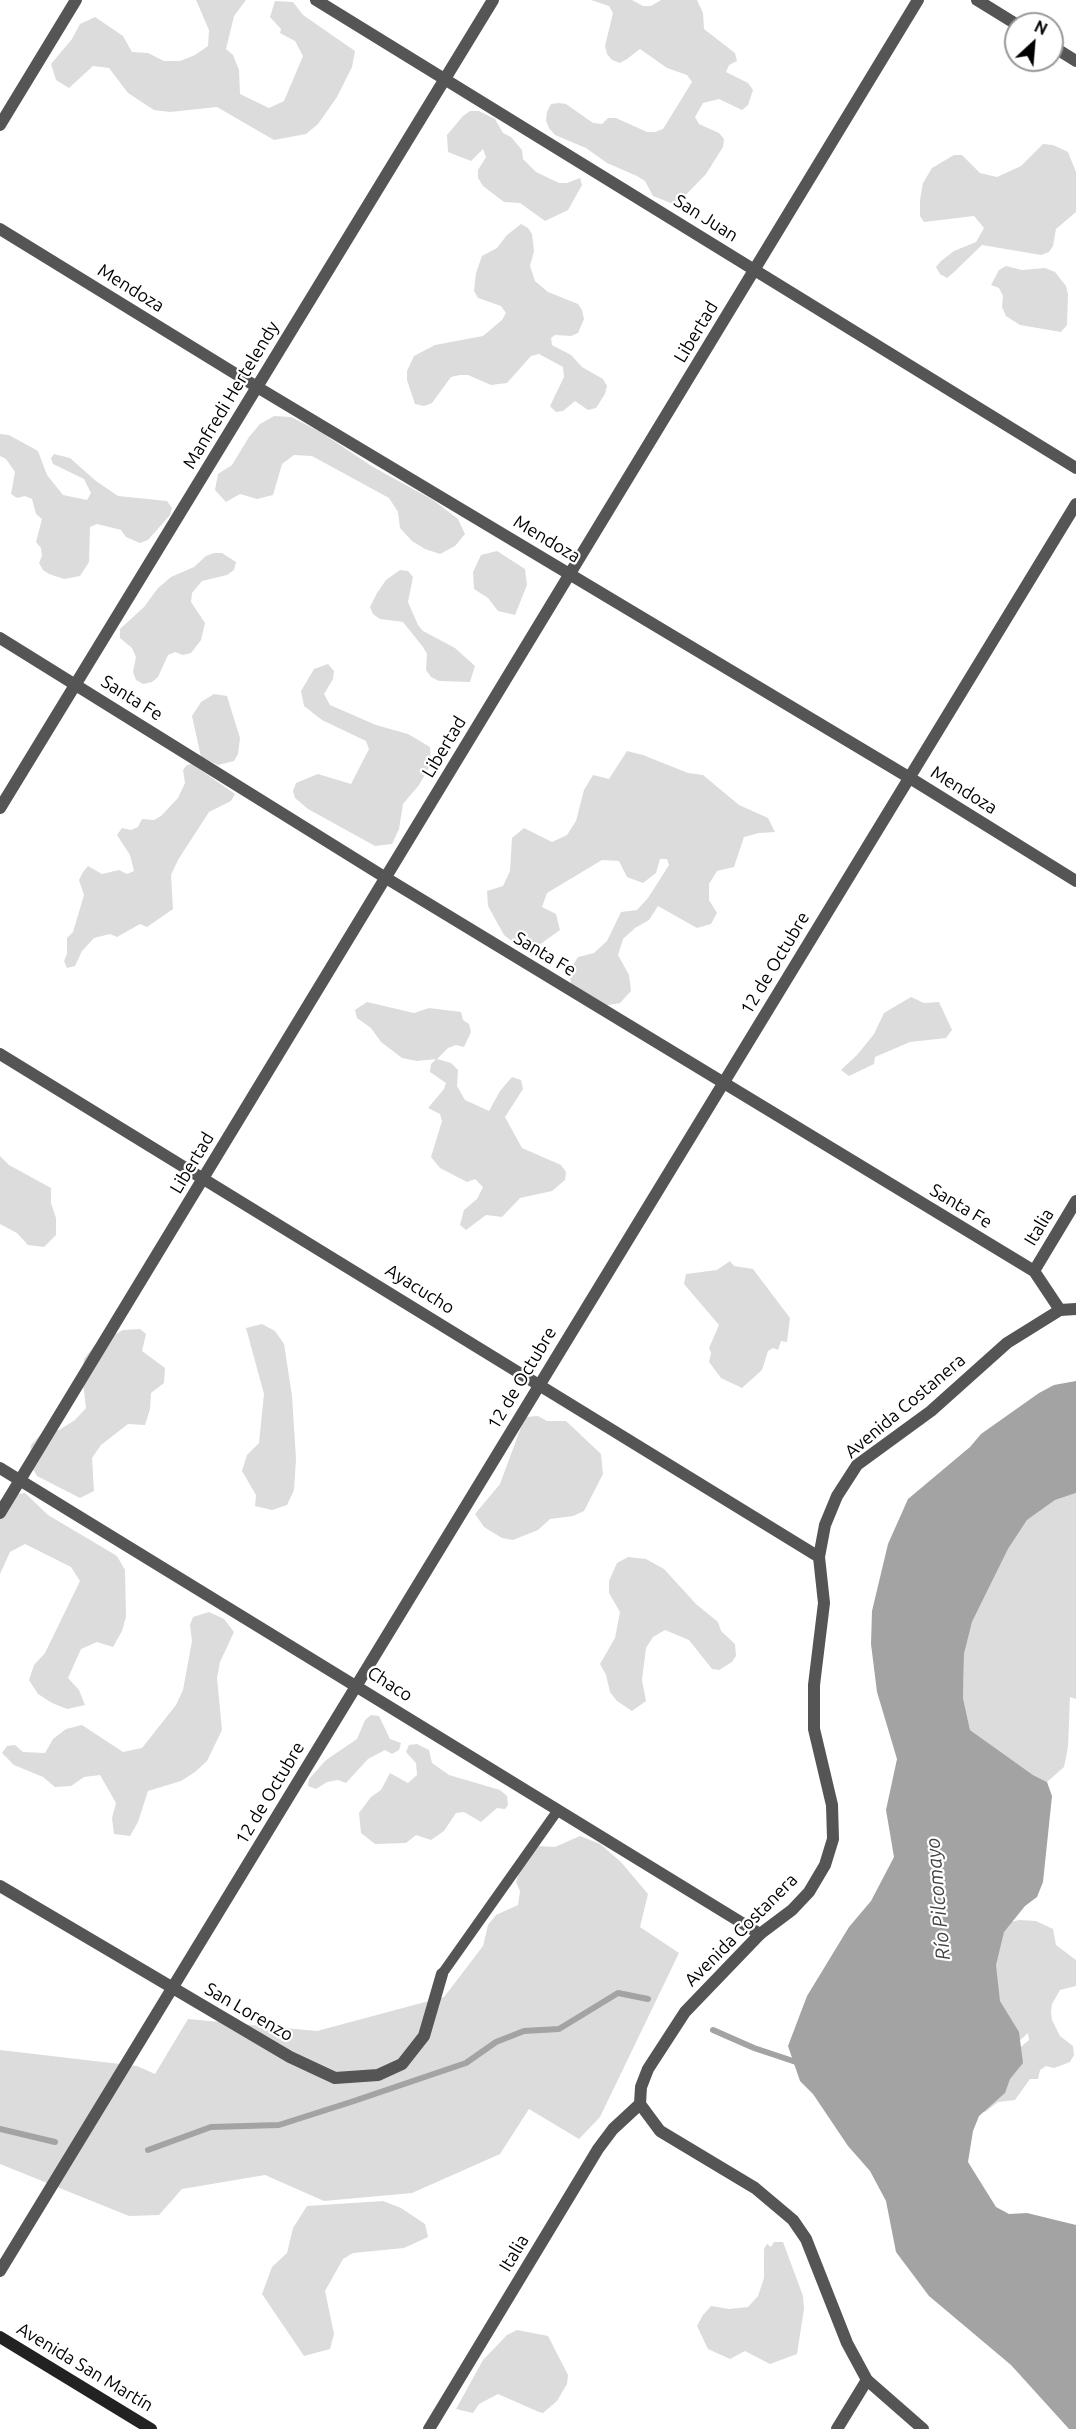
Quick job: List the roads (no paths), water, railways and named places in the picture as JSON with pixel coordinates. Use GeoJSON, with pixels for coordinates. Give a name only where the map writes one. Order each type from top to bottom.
{"type":"FeatureCollection","features":[{"type":"Feature","properties":{"kind":"main road","name":"Avenida San Martín"},"geometry":{"type":"LineString","coordinates":[[0,2337],[151,2429]]}},
{"type":"Feature","properties":{"kind":"street"},"geometry":{"type":"LineString","coordinates":[[0,125],[76,0]]}},
{"type":"Feature","properties":{"kind":"street","name":"San Juan"},"geometry":{"type":"LineString","coordinates":[[316,0],[1076,468]]}},
{"type":"Feature","properties":{"kind":"street","name":"Manfredi Hertelendy"},"geometry":{"type":"LineString","coordinates":[[0,808],[492,0]]}},
{"type":"Feature","properties":{"kind":"street","name":"Libertad"},"geometry":{"type":"LineString","coordinates":[[0,1513],[918,0]]}},
{"type":"Feature","properties":{"kind":"street"},"geometry":{"type":"LineString","coordinates":[[977,0],[1004,17]]}},
{"type":"Feature","properties":{"kind":"street","name":"Mendoza"},"geometry":{"type":"LineString","coordinates":[[0,228],[257,387],[910,778],[1076,881]]}},
{"type":"Feature","properties":{"kind":"street","name":"12 de Octubre"},"geometry":{"type":"LineString","coordinates":[[0,2271],[1076,504]]}},
{"type":"Feature","properties":{"kind":"street","name":"Santa Fe"},"geometry":{"type":"LineString","coordinates":[[0,638],[386,878],[1034,1271],[1060,1310]]}},
{"type":"Feature","properties":{"kind":"street","name":"Ayacucho"},"geometry":{"type":"LineString","coordinates":[[0,1054],[819,1557]]}},
{"type":"Feature","properties":{"kind":"street","name":"Italia"},"geometry":{"type":"LineString","coordinates":[[1034,1271],[1076,1201]]}},
{"type":"Feature","properties":{"kind":"street","name":"Avenida Costanera"},"geometry":{"type":"LineString","coordinates":[[640,2104],[641,2087],[648,2069],[685,2012],[760,1934],[792,1910],[809,1892],[825,1865],[833,1839],[832,1805],[813,1729],[814,1685],[824,1603],[819,1557],[825,1525],[837,1496],[857,1465],[932,1411],[1007,1343],[1060,1310],[1076,1309]]}},
{"type":"Feature","properties":{"kind":"street","name":"Chaco"},"geometry":{"type":"LineString","coordinates":[[0,1468],[760,1934]]}},
{"type":"Feature","properties":{"kind":"street","name":"San Lorenzo"},"geometry":{"type":"LineString","coordinates":[[0,1886],[172,1989],[325,2075],[353,2078],[386,2072],[402,2064],[424,2036],[442,1974]]}},
{"type":"Feature","properties":{"kind":"street"},"geometry":{"type":"LineString","coordinates":[[640,2104],[647,2117],[660,2131],[755,2188],[793,2220],[806,2239],[847,2343],[867,2380],[923,2429]]}},
{"type":"Feature","properties":{"kind":"street","name":"Italia"},"geometry":{"type":"LineString","coordinates":[[429,2429],[598,2149],[613,2128],[640,2104]]}},
{"type":"Feature","properties":{"kind":"street"},"geometry":{"type":"LineString","coordinates":[[837,2429],[867,2380]]}},
{"type":"Feature","properties":{"kind":"lane"},"geometry":{"type":"LineString","coordinates":[[442,1974],[558,1810]]}},
{"type":"Feature","properties":{"kind":"water","name":"Río Pilcomayo"},"geometry":{"type":"Polygon","coordinates":[[[1076,1381],[1076,1493],[1055,1500],[1027,1520],[1008,1549],[972,1622],[964,1654],[963,1698],[970,1730],[1033,1775],[1047,1782],[1052,1796],[1043,1882],[1037,1897],[1025,1906],[1004,1932],[996,1965],[1000,2001],[1019,2032],[1023,2063],[1010,2079],[1005,2093],[979,2116],[973,2131],[968,2162],[996,2207],[1009,2214],[1027,2213],[1076,2225],[1076,2429],[1069,2429],[1011,2365],[929,2296],[896,2252],[886,2201],[870,2171],[848,2146],[813,2094],[800,2081],[788,2046],[807,1996],[849,1927],[871,1901],[894,1857],[886,1810],[897,1759],[877,1692],[871,1644],[872,1611],[888,1544],[908,1499],[970,1447],[981,1434],[1039,1393],[1054,1385],[1076,1381]]]}},
{"type":"Feature","properties":{"kind":"waterway"},"geometry":{"type":"LineString","coordinates":[[148,2150],[211,2127],[279,2125],[354,2101],[466,2063],[496,2042],[524,2031],[559,2029],[618,1993],[648,1999]]}},
{"type":"Feature","properties":{"kind":"waterway"},"geometry":{"type":"LineString","coordinates":[[713,2030],[754,2048],[799,2063]]}},
{"type":"Feature","properties":{"kind":"waterway"},"geometry":{"type":"LineString","coordinates":[[0,2129],[55,2142]]}}]}
